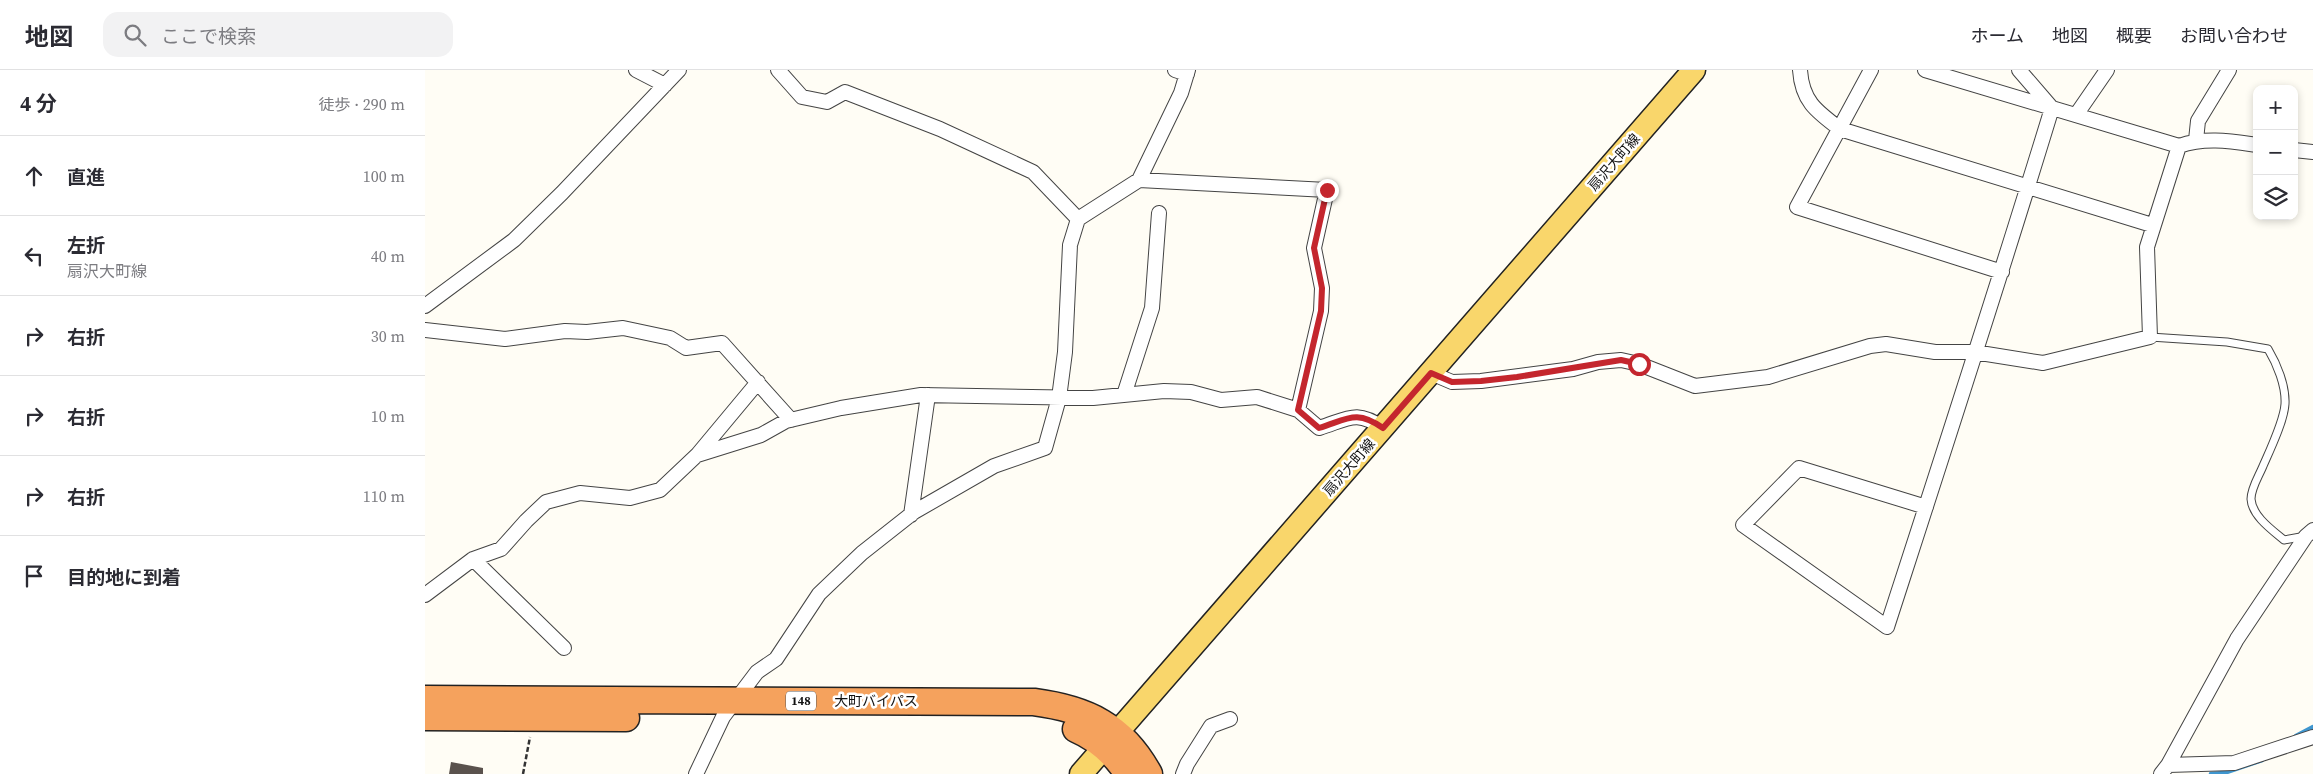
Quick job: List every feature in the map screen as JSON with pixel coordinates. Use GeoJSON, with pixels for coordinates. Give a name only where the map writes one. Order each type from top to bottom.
{"type":"FeatureCollection","features":[{"type":"Feature","properties":{"kind":"highway","name":"大町バイパス"},"geometry":{"type":"LineString","coordinates":[[425,699],[729,709]]}},
{"type":"Feature","properties":{"kind":"highway","name":"大町バイパス"},"geometry":{"type":"LineString","coordinates":[[425,717],[534,718],[729,709],[1034,702],[1085,714],[1111,739],[1136,751],[1149,774]]}},
{"type":"Feature","properties":{"kind":"highway","name":"大町バイパス"},"geometry":{"type":"LineString","coordinates":[[1111,739],[1115,756],[1127,774]]}},
{"type":"Feature","properties":{"kind":"main road","name":"扇沢大町線"},"geometry":{"type":"LineString","coordinates":[[1081,774],[1694,70]]}},
{"type":"Feature","properties":{"kind":"street"},"geometry":{"type":"LineString","coordinates":[[636,70],[665,85]]}},
{"type":"Feature","properties":{"kind":"street"},"geometry":{"type":"LineString","coordinates":[[425,306],[514,240],[562,193],[679,70]]}},
{"type":"Feature","properties":{"kind":"street"},"geometry":{"type":"LineString","coordinates":[[778,70],[802,97],[827,102],[845,92],[940,129],[1026,168],[1033,172],[1078,219]]}},
{"type":"Feature","properties":{"kind":"street"},"geometry":{"type":"LineString","coordinates":[[1800,70],[1801,86],[1814,110],[1839,129],[2152,225]]}},
{"type":"Feature","properties":{"kind":"street"},"geometry":{"type":"LineString","coordinates":[[1871,70],[1797,207],[2002,272]]}},
{"type":"Feature","properties":{"kind":"street"},"geometry":{"type":"LineString","coordinates":[[1925,70],[2179,146],[2196,140],[2220,140],[2253,144]]}},
{"type":"Feature","properties":{"kind":"street"},"geometry":{"type":"LineString","coordinates":[[2019,70],[2051,108]]}},
{"type":"Feature","properties":{"kind":"street"},"geometry":{"type":"LineString","coordinates":[[2076,115],[2107,70]]}},
{"type":"Feature","properties":{"kind":"street"},"geometry":{"type":"LineString","coordinates":[[2196,140],[2198,121],[2229,70]]}},
{"type":"Feature","properties":{"kind":"street"},"geometry":{"type":"LineString","coordinates":[[697,774],[729,709],[757,672],[776,659],[819,594],[862,553],[911,515],[994,466],[1045,448],[1059,398],[1065,352],[1071,245],[1078,219],[1139,180],[1181,93],[1183,71]]}},
{"type":"Feature","properties":{"kind":"street"},"geometry":{"type":"LineString","coordinates":[[1926,507],[1799,468],[1743,525],[1887,627],[1926,507],[1974,352],[2002,272],[2051,108]]}},
{"type":"Feature","properties":{"kind":"street"},"geometry":{"type":"LineString","coordinates":[[1431,373],[1452,382],[1481,381],[1621,360],[1639,364],[1695,386],[1768,377],[1870,346],[1886,344],[1935,352],[1974,352],[2043,363],[2150,338],[2147,247],[2152,225],[2179,146]]}},
{"type":"Feature","properties":{"kind":"street"},"geometry":{"type":"LineString","coordinates":[[2298,150],[2313,152]]}},
{"type":"Feature","properties":{"kind":"street"},"geometry":{"type":"LineString","coordinates":[[1139,180],[1327,190],[1314,248],[1322,288],[1321,311],[1298,410]]}},
{"type":"Feature","properties":{"kind":"street"},"geometry":{"type":"LineString","coordinates":[[1124,394],[1152,308],[1159,213]]}},
{"type":"Feature","properties":{"kind":"street"},"geometry":{"type":"LineString","coordinates":[[425,330],[505,339],[565,331],[587,332],[623,328],[670,338],[686,348],[722,343],[791,420]]}},
{"type":"Feature","properties":{"kind":"street"},"geometry":{"type":"LineString","coordinates":[[425,596],[473,559],[501,549],[546,502],[580,493],[629,498],[660,490],[697,454],[758,382]]}},
{"type":"Feature","properties":{"kind":"street"},"geometry":{"type":"LineString","coordinates":[[697,454],[761,435],[791,420],[841,408],[928,395],[1093,398],[1164,391],[1191,392],[1221,400],[1257,397],[1298,410],[1319,428],[1358,416],[1372,420],[1383,428]]}},
{"type":"Feature","properties":{"kind":"street"},"geometry":{"type":"LineString","coordinates":[[911,515],[928,395]]}},
{"type":"Feature","properties":{"kind":"street"},"geometry":{"type":"LineString","coordinates":[[2310,533],[2237,639],[2164,770],[2238,769],[2313,737]]}},
{"type":"Feature","properties":{"kind":"street"},"geometry":{"type":"LineString","coordinates":[[473,559],[564,648]]}},
{"type":"Feature","properties":{"kind":"street"},"geometry":{"type":"LineString","coordinates":[[1183,774],[1187,764],[1211,726],[1230,718]]}},
{"type":"Feature","properties":{"kind":"lane"},"geometry":{"type":"LineString","coordinates":[[2150,338],[2227,342],[2268,350],[2278,367],[2285,404],[2273,444],[2251,498],[2254,510],[2265,524],[2284,540],[2310,533]]}},
{"type":"Feature","properties":{"kind":"path"},"geometry":{"type":"LineString","coordinates":[[523,774],[534,718]]}},
{"type":"Feature","properties":{"kind":"building"},"geometry":{"type":"Polygon","coordinates":[[[451,762],[483,768],[483,774],[449,774],[451,762]]]}},
{"type":"Feature","properties":{"kind":"waterway"},"geometry":{"type":"LineString","coordinates":[[2296,736],[2313,727]]}},
{"type":"Feature","properties":{"kind":"waterway"},"geometry":{"type":"LineString","coordinates":[[2211,774],[2224,773],[2262,760]]}},
{"type":"Feature","properties":{"kind":"route"},"geometry":{"type":"LineString","coordinates":[[1327,190],[1314,248],[1322,288],[1321,311],[1298,410],[1319,428],[1358,416],[1372,420],[1383,428],[1431,373],[1452,382],[1481,381],[1573,369],[1598,362],[1621,360],[1639,364]]}}]}
